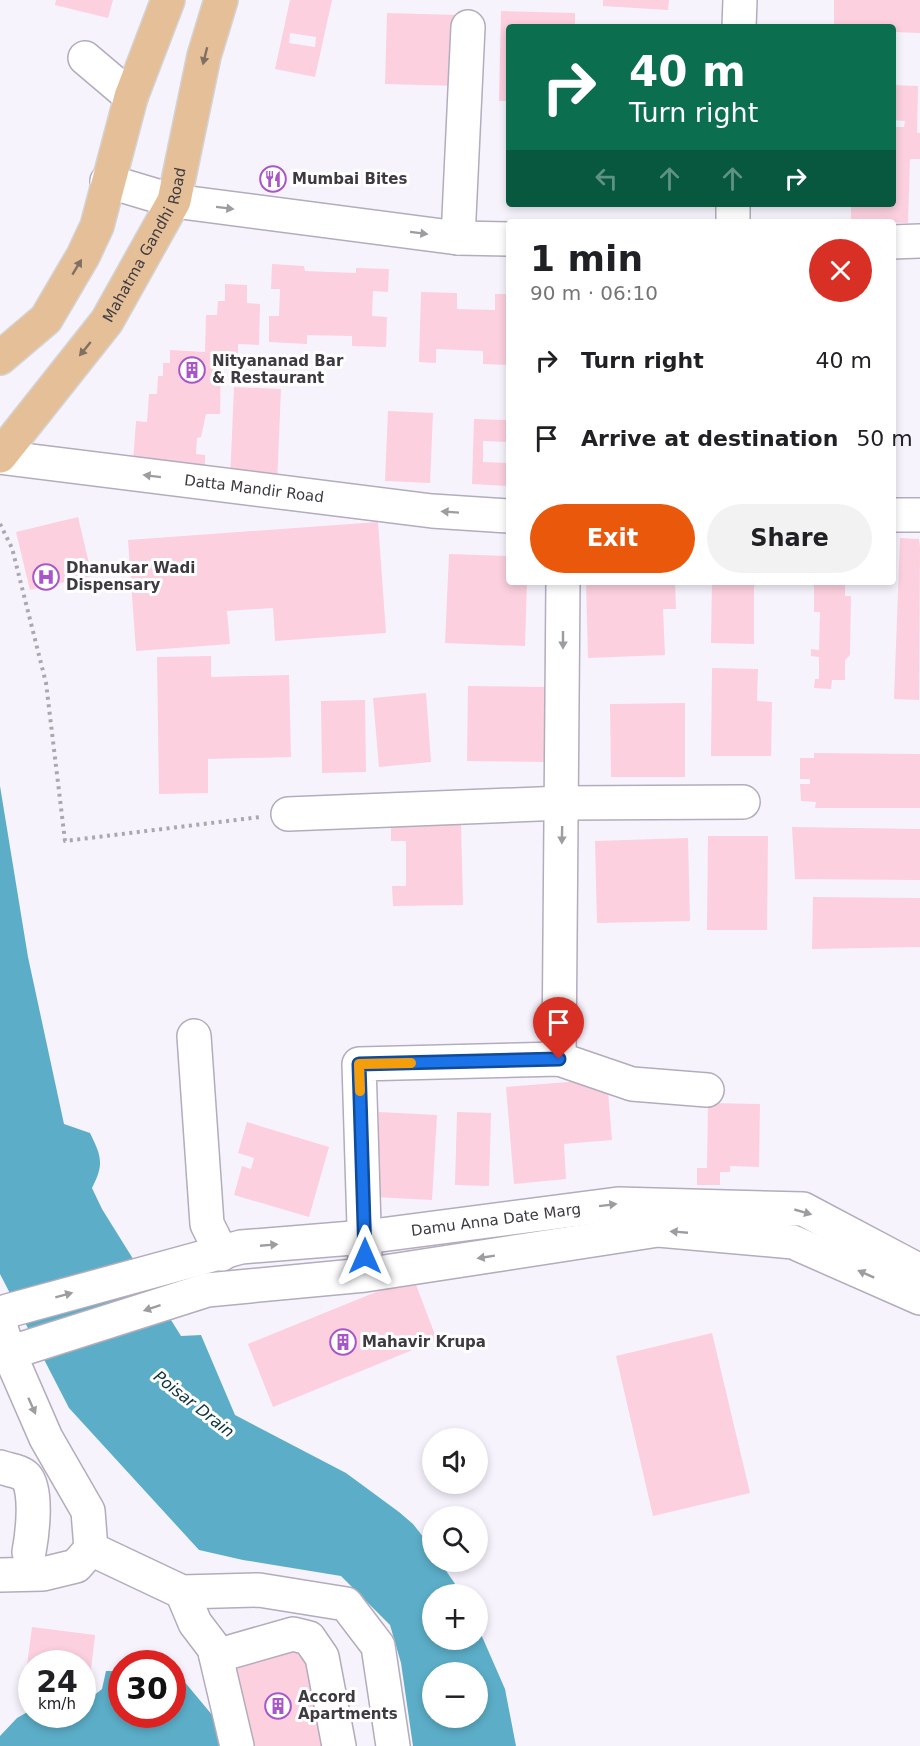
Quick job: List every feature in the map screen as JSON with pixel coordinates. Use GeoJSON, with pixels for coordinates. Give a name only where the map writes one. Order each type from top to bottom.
{"type":"FeatureCollection","features":[{"type":"Feature","properties":{"kind":"main road"},"geometry":{"type":"LineString","coordinates":[[0,358],[46,319],[88,246],[97,226],[131,97],[168,0]]}},
{"type":"Feature","properties":{"kind":"main road","name":"Mahatma Gandhi Road"},"geometry":{"type":"LineString","coordinates":[[0,456],[107,321],[174,201],[204,56],[221,0]]}},
{"type":"Feature","properties":{"kind":"street"},"geometry":{"type":"LineString","coordinates":[[739,24],[740,0]]}},
{"type":"Feature","properties":{"kind":"street"},"geometry":{"type":"LineString","coordinates":[[458,238],[468,27]]}},
{"type":"Feature","properties":{"kind":"street"},"geometry":{"type":"LineString","coordinates":[[85,58],[131,97]]}},
{"type":"Feature","properties":{"kind":"street"},"geometry":{"type":"LineString","coordinates":[[107,181],[174,201],[458,238],[506,239]]}},
{"type":"Feature","properties":{"kind":"street"},"geometry":{"type":"LineString","coordinates":[[896,242],[920,241]]}},
{"type":"Feature","properties":{"kind":"street","name":"Datta Mandir Road"},"geometry":{"type":"LineString","coordinates":[[0,456],[432,511],[506,516]]}},
{"type":"Feature","properties":{"kind":"street"},"geometry":{"type":"LineString","coordinates":[[896,515],[920,515]]}},
{"type":"Feature","properties":{"kind":"street"},"geometry":{"type":"LineString","coordinates":[[559,1059],[563,803],[563,585]]}},
{"type":"Feature","properties":{"kind":"street"},"geometry":{"type":"LineString","coordinates":[[288,814],[563,803],[743,802]]}},
{"type":"Feature","properties":{"kind":"street"},"geometry":{"type":"LineString","coordinates":[[194,1036],[207,1224],[207,1257]]}},
{"type":"Feature","properties":{"kind":"street"},"geometry":{"type":"LineString","coordinates":[[365,1275],[359,1064],[559,1059],[632,1084],[707,1090]]}},
{"type":"Feature","properties":{"kind":"street","name":"Damu Anna Date Marg"},"geometry":{"type":"LineString","coordinates":[[9,1331],[207,1257],[241,1247],[365,1237],[618,1204],[802,1209],[920,1270]]}},
{"type":"Feature","properties":{"kind":"street"},"geometry":{"type":"LineString","coordinates":[[0,1575],[43,1574],[76,1566],[87,1553],[88,1511],[46,1438],[9,1331],[207,1290],[365,1275],[658,1230],[793,1242],[920,1298]]}},
{"type":"Feature","properties":{"kind":"street"},"geometry":{"type":"LineString","coordinates":[[0,1467],[25,1475],[31,1484],[33,1530],[25,1564],[17,1567],[0,1565]]}},
{"type":"Feature","properties":{"kind":"street"},"geometry":{"type":"LineString","coordinates":[[29,1552],[87,1553],[182,1592],[259,1590],[346,1604],[378,1646],[393,1746]]}},
{"type":"Feature","properties":{"kind":"street"},"geometry":{"type":"LineString","coordinates":[[182,1592],[195,1623],[214,1648],[237,1746]]}},
{"type":"Feature","properties":{"kind":"street"},"geometry":{"type":"LineString","coordinates":[[216,1656],[293,1634],[309,1638],[321,1657],[339,1746]]}},
{"type":"Feature","properties":{"kind":"path"},"geometry":{"type":"LineString","coordinates":[[0,524],[12,548],[46,683],[65,841],[288,814]]}},
{"type":"Feature","properties":{"kind":"water","name":"Poisar Drain"},"geometry":{"type":"Polygon","coordinates":[[[0,786],[28,957],[64,1124],[90,1133],[94,1141],[100,1167],[92,1188],[102,1209],[181,1336],[201,1335],[235,1415],[346,1473],[399,1512],[422,1535],[422,1572],[447,1572],[455,1584],[422,1584],[422,1650],[488,1650],[505,1689],[516,1746],[413,1746],[401,1663],[390,1625],[341,1576],[243,1560],[199,1550],[69,1408],[0,1274],[0,786]]]}},
{"type":"Feature","properties":{"kind":"water"},"geometry":{"type":"Polygon","coordinates":[[[106,1671],[108,1671],[108,1728],[186,1728],[186,1684],[213,1716],[222,1746],[0,1746],[0,1736],[18,1717],[18,1728],[96,1728],[96,1694],[102,1689],[106,1671]]]}},
{"type":"Feature","properties":{"kind":"building"},"geometry":{"type":"Polygon","coordinates":[[[56,0],[113,0],[108,18],[55,5],[56,0]]]}},
{"type":"Feature","properties":{"kind":"building"},"geometry":{"type":"Polygon","coordinates":[[[290,0],[332,0],[315,77],[275,69],[290,0]],[[290,33],[289,43],[315,47],[316,37],[290,33]]]}},
{"type":"Feature","properties":{"kind":"building"},"geometry":{"type":"Polygon","coordinates":[[[603,0],[669,0],[668,10],[603,6],[603,0]]]}},
{"type":"Feature","properties":{"kind":"building"},"geometry":{"type":"Polygon","coordinates":[[[834,0],[920,0],[920,33],[896,32],[896,24],[834,24],[834,0]]]}},
{"type":"Feature","properties":{"kind":"building"},"geometry":{"type":"Polygon","coordinates":[[[501,11],[575,13],[575,24],[506,24],[506,101],[499,101],[501,11]]]}},
{"type":"Feature","properties":{"kind":"building"},"geometry":{"type":"Polygon","coordinates":[[[387,13],[460,15],[458,86],[385,84],[387,13]]]}},
{"type":"Feature","properties":{"kind":"building"},"geometry":{"type":"Polygon","coordinates":[[[896,85],[918,86],[917,133],[920,133],[920,159],[910,159],[908,223],[896,223],[896,219],[851,219],[851,207],[896,207],[896,127],[904,127],[905,121],[896,120],[896,85]]]}},
{"type":"Feature","properties":{"kind":"building"},"geometry":{"type":"Polygon","coordinates":[[[272,264],[304,266],[305,271],[356,273],[356,268],[389,269],[388,292],[373,291],[372,316],[387,317],[386,347],[352,346],[352,336],[307,335],[307,344],[269,342],[269,316],[279,316],[280,289],[271,289],[272,264]]]}},
{"type":"Feature","properties":{"kind":"building","name":"Nityananad Bar & Restaurant"},"geometry":{"type":"Polygon","coordinates":[[[225,284],[247,285],[247,303],[260,304],[259,345],[238,344],[238,353],[230,352],[231,360],[221,360],[220,414],[206,414],[201,437],[197,438],[196,454],[205,455],[205,467],[133,462],[136,421],[147,422],[149,394],[157,394],[158,376],[163,376],[163,363],[170,363],[170,350],[205,352],[206,315],[217,315],[218,301],[225,301],[225,284]]]}},
{"type":"Feature","properties":{"kind":"building"},"geometry":{"type":"Polygon","coordinates":[[[421,292],[457,293],[457,309],[495,310],[495,294],[506,294],[506,365],[483,364],[483,351],[436,349],[436,363],[419,362],[421,292]]]}},
{"type":"Feature","properties":{"kind":"building"},"geometry":{"type":"Polygon","coordinates":[[[234,387],[281,389],[277,484],[230,482],[234,387]]]}},
{"type":"Feature","properties":{"kind":"building"},"geometry":{"type":"Polygon","coordinates":[[[388,411],[433,413],[430,483],[385,481],[388,411]]]}},
{"type":"Feature","properties":{"kind":"building"},"geometry":{"type":"Polygon","coordinates":[[[474,419],[506,420],[506,442],[483,441],[483,462],[506,463],[506,486],[472,484],[474,419]]]}},
{"type":"Feature","properties":{"kind":"building"},"geometry":{"type":"Polygon","coordinates":[[[78,517],[92,576],[30,590],[16,532],[78,517]]]}},
{"type":"Feature","properties":{"kind":"building"},"geometry":{"type":"Polygon","coordinates":[[[378,522],[386,633],[275,641],[273,608],[227,611],[230,644],[136,651],[128,540],[378,522]]]}},
{"type":"Feature","properties":{"kind":"building"},"geometry":{"type":"Polygon","coordinates":[[[900,538],[919,539],[920,547],[919,700],[894,699],[900,538]]]}},
{"type":"Feature","properties":{"kind":"building"},"geometry":{"type":"Polygon","coordinates":[[[449,554],[506,556],[506,585],[527,585],[525,646],[445,643],[449,554]]]}},
{"type":"Feature","properties":{"kind":"building"},"geometry":{"type":"Polygon","coordinates":[[[586,585],[675,585],[676,609],[663,609],[665,655],[588,658],[586,585]]]}},
{"type":"Feature","properties":{"kind":"building"},"geometry":{"type":"Polygon","coordinates":[[[712,585],[754,585],[754,644],[711,643],[712,585]]]}},
{"type":"Feature","properties":{"kind":"building"},"geometry":{"type":"Polygon","coordinates":[[[814,585],[845,585],[845,596],[851,596],[850,655],[845,660],[845,680],[832,680],[831,689],[814,688],[815,679],[819,679],[819,657],[811,656],[811,649],[819,650],[820,612],[814,612],[814,585]]]}},
{"type":"Feature","properties":{"kind":"building"},"geometry":{"type":"Polygon","coordinates":[[[211,656],[211,677],[289,675],[291,757],[208,759],[208,793],[159,794],[157,657],[211,656]]]}},
{"type":"Feature","properties":{"kind":"building"},"geometry":{"type":"Polygon","coordinates":[[[712,668],[758,669],[757,701],[772,702],[771,756],[711,756],[712,668]]]}},
{"type":"Feature","properties":{"kind":"building"},"geometry":{"type":"Polygon","coordinates":[[[468,686],[547,687],[546,762],[467,761],[468,686]]]}},
{"type":"Feature","properties":{"kind":"building"},"geometry":{"type":"Polygon","coordinates":[[[426,693],[431,762],[379,767],[373,698],[426,693]]]}},
{"type":"Feature","properties":{"kind":"building"},"geometry":{"type":"Polygon","coordinates":[[[365,700],[366,772],[322,773],[321,701],[365,700]]]}},
{"type":"Feature","properties":{"kind":"building"},"geometry":{"type":"Polygon","coordinates":[[[685,703],[685,777],[611,777],[610,704],[685,703]]]}},
{"type":"Feature","properties":{"kind":"building"},"geometry":{"type":"Polygon","coordinates":[[[814,753],[920,754],[920,808],[815,808],[816,802],[801,801],[800,784],[810,784],[810,779],[800,779],[800,758],[814,758],[814,753]]]}},
{"type":"Feature","properties":{"kind":"building"},"geometry":{"type":"Polygon","coordinates":[[[461,822],[463,905],[393,906],[392,886],[406,886],[406,841],[391,841],[391,823],[461,822]]]}},
{"type":"Feature","properties":{"kind":"building"},"geometry":{"type":"Polygon","coordinates":[[[792,827],[920,829],[920,880],[795,879],[792,827]]]}},
{"type":"Feature","properties":{"kind":"building"},"geometry":{"type":"Polygon","coordinates":[[[708,836],[768,836],[767,930],[707,930],[708,836]]]}},
{"type":"Feature","properties":{"kind":"building"},"geometry":{"type":"Polygon","coordinates":[[[688,838],[690,921],[597,923],[595,841],[688,838]]]}},
{"type":"Feature","properties":{"kind":"building"},"geometry":{"type":"Polygon","coordinates":[[[813,897],[920,898],[920,947],[812,949],[813,897]]]}},
{"type":"Feature","properties":{"kind":"building"},"geometry":{"type":"Polygon","coordinates":[[[607,1079],[612,1140],[564,1144],[566,1179],[514,1184],[506,1087],[607,1079]]]}},
{"type":"Feature","properties":{"kind":"building"},"geometry":{"type":"Polygon","coordinates":[[[708,1103],[760,1104],[759,1167],[730,1166],[730,1172],[720,1172],[720,1185],[697,1185],[697,1168],[707,1168],[708,1103]]]}},
{"type":"Feature","properties":{"kind":"building"},"geometry":{"type":"Polygon","coordinates":[[[379,1112],[437,1115],[432,1200],[375,1197],[379,1112]]]}},
{"type":"Feature","properties":{"kind":"building"},"geometry":{"type":"Polygon","coordinates":[[[457,1112],[491,1113],[489,1186],[455,1185],[457,1112]]]}},
{"type":"Feature","properties":{"kind":"building"},"geometry":{"type":"Polygon","coordinates":[[[247,1122],[329,1147],[309,1217],[234,1195],[242,1166],[251,1169],[254,1158],[238,1153],[247,1122]]]}},
{"type":"Feature","properties":{"kind":"building","name":"Mahavir Krupa"},"geometry":{"type":"Polygon","coordinates":[[[413,1277],[437,1340],[273,1407],[248,1344],[413,1277]]]}},
{"type":"Feature","properties":{"kind":"building"},"geometry":{"type":"Polygon","coordinates":[[[712,1333],[750,1493],[653,1516],[616,1356],[712,1333]]]}},
{"type":"Feature","properties":{"kind":"building"},"geometry":{"type":"Polygon","coordinates":[[[32,1627],[95,1635],[93,1650],[29,1650],[32,1627]]]}},
{"type":"Feature","properties":{"kind":"building","name":"Accord Apartments"},"geometry":{"type":"Polygon","coordinates":[[[307,1649],[328,1746],[246,1746],[229,1667],[307,1649]]]}},
{"type":"Feature","properties":{"kind":"slow traffic"},"geometry":{"type":"LineString","coordinates":[[360,1091],[359,1064],[411,1063]]}},
{"type":"Feature","properties":{"kind":"place","name":"Mumbai Bites"},"geometry":{"type":"Point","coordinates":[273,179]}},
{"type":"Feature","properties":{"kind":"place","name":"Nityananad Bar & Restaurant"},"geometry":{"type":"Point","coordinates":[192,370]}},
{"type":"Feature","properties":{"kind":"place","name":"Dhanukar Wadi Dispensary"},"geometry":{"type":"Point","coordinates":[46,577]}},
{"type":"Feature","properties":{"kind":"place","name":"Mahavir Krupa"},"geometry":{"type":"Point","coordinates":[343,1342]}},
{"type":"Feature","properties":{"kind":"place","name":"Accord Apartments"},"geometry":{"type":"Point","coordinates":[278,1706]}},
{"type":"Feature","properties":{"kind":"route"},"geometry":{"type":"LineString","coordinates":[[365,1256],[359,1064],[559,1059]]}}]}
